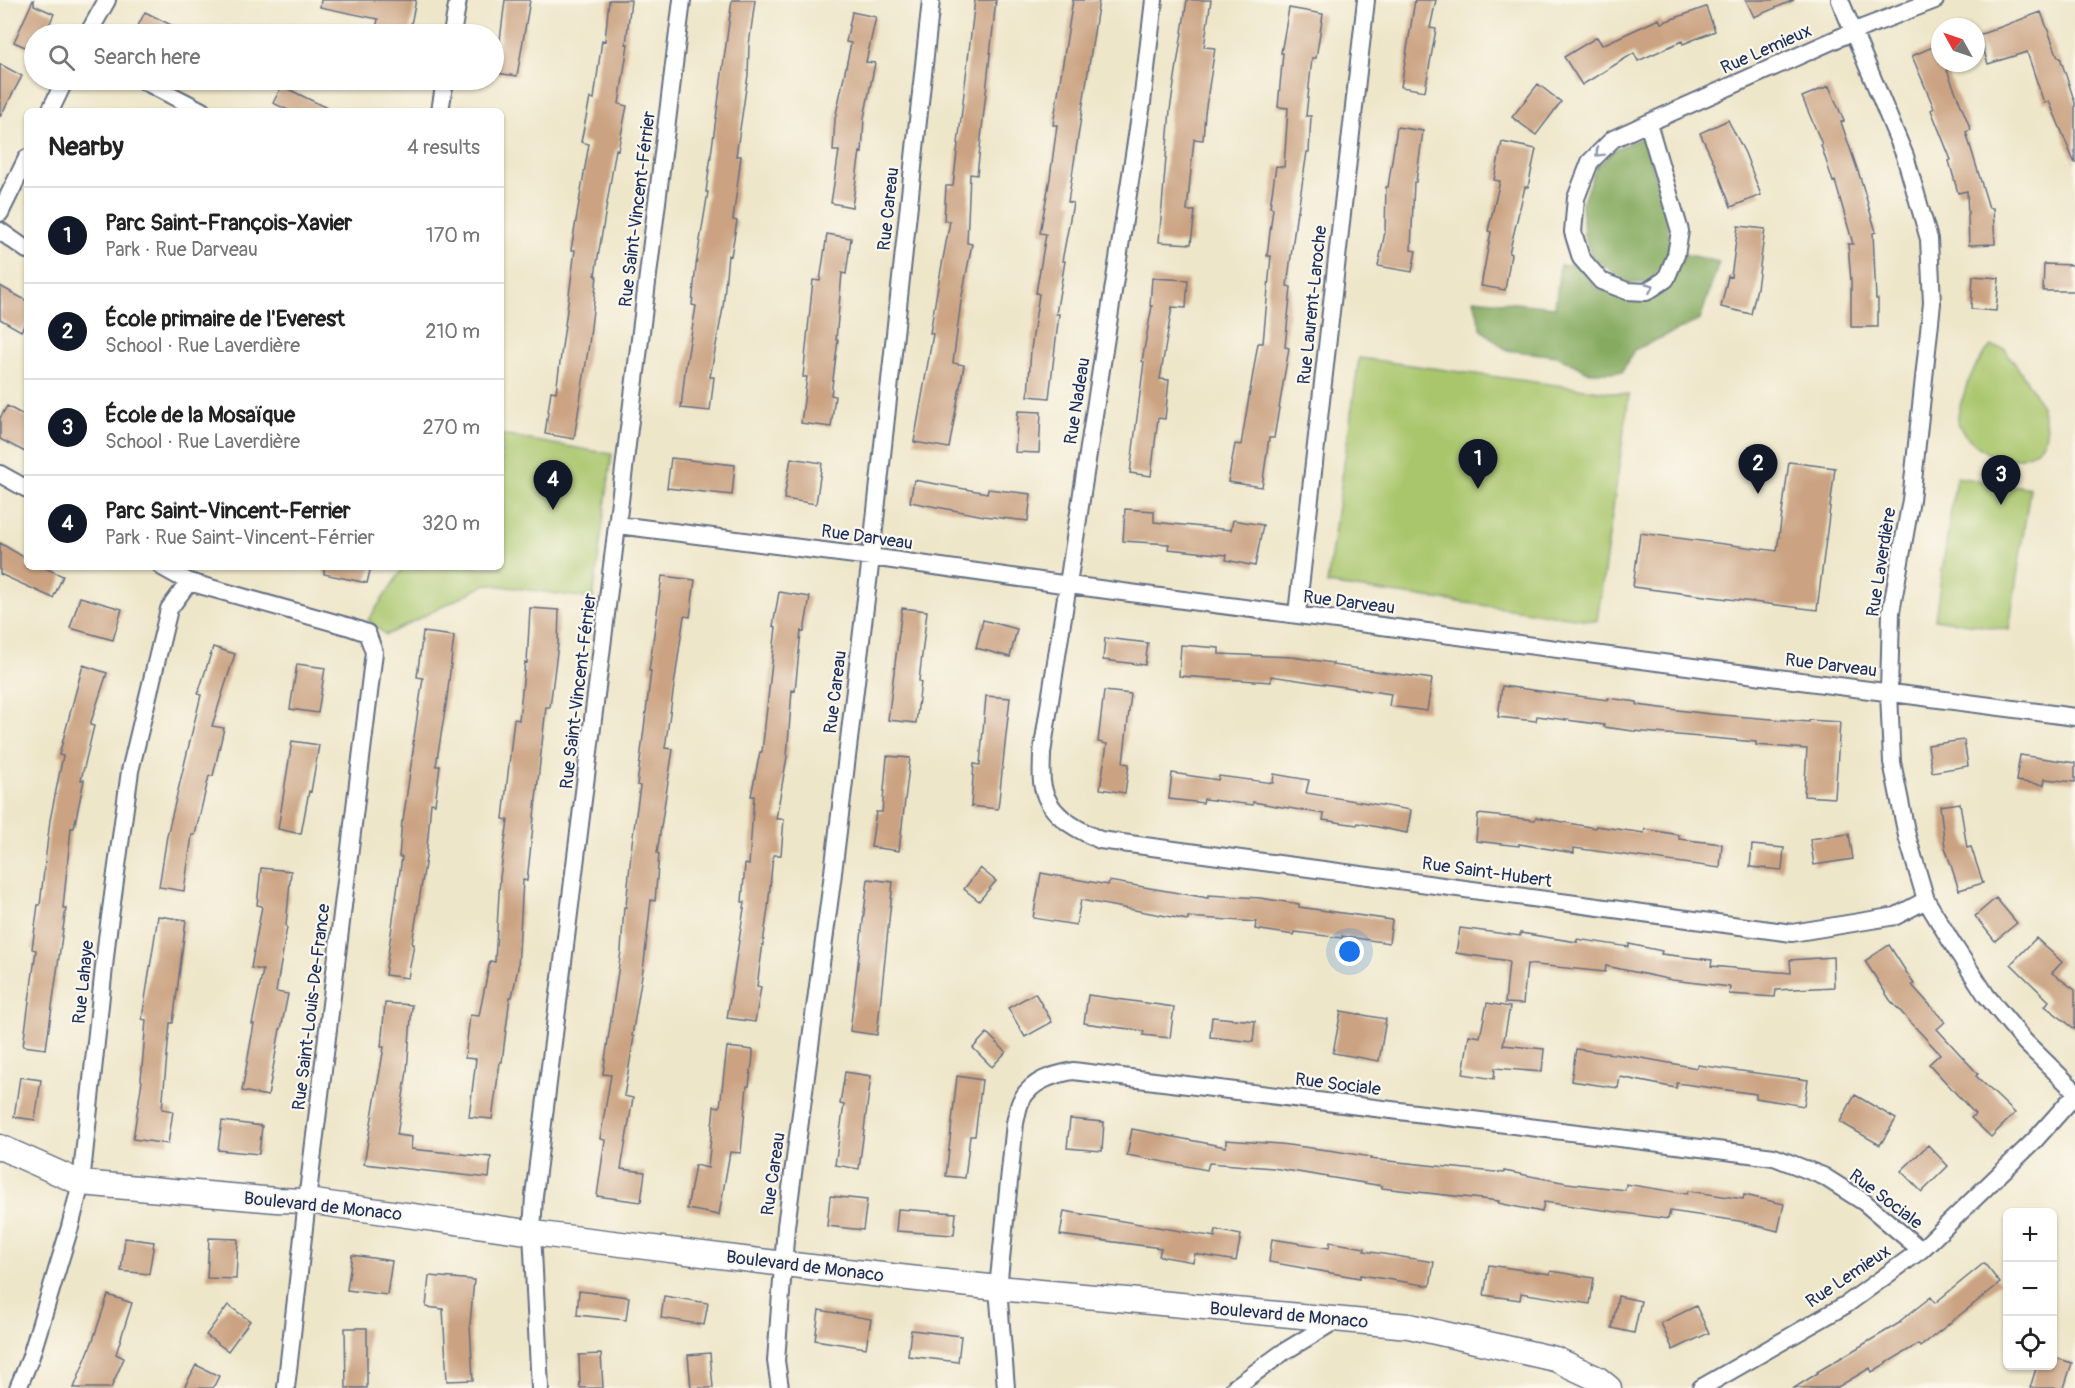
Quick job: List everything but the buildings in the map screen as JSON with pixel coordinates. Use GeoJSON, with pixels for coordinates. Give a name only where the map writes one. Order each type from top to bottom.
{"type":"FeatureCollection","features":[{"type":"Feature","properties":{"kind":"street"},"geometry":{"type":"LineString","coordinates":[[94,24],[107,0]]}},
{"type":"Feature","properties":{"kind":"street"},"geometry":{"type":"LineString","coordinates":[[454,24],[458,0]]}},
{"type":"Feature","properties":{"kind":"street","name":"Rue Saint-Vincent-Férrier"},"geometry":{"type":"LineString","coordinates":[[540,1388],[532,1232],[536,1185],[682,0]]}},
{"type":"Feature","properties":{"kind":"street","name":"Rue Careau"},"geometry":{"type":"LineString","coordinates":[[780,1388],[776,1361],[786,1226],[871,556],[931,0]]}},
{"type":"Feature","properties":{"kind":"street","name":"Rue Nadeau"},"geometry":{"type":"LineString","coordinates":[[1050,807],[1042,783],[1042,753],[1142,103],[1154,0]]}},
{"type":"Feature","properties":{"kind":"street","name":"Rue Laurent-Laroche"},"geometry":{"type":"LineString","coordinates":[[1297,614],[1366,0]]}},
{"type":"Feature","properties":{"kind":"street","name":"Rue Laverdière"},"geometry":{"type":"LineString","coordinates":[[1840,0],[1905,156],[1929,239],[1930,250],[1932,303],[1911,500],[1891,612],[1888,692],[1892,762],[1907,836],[1926,900],[1986,995],[2025,1042],[2075,1093]]}},
{"type":"Feature","properties":{"kind":"street","name":"Rue Lemieux"},"geometry":{"type":"LineString","coordinates":[[1648,123],[1680,231],[1677,255],[1666,279],[1646,292],[1627,291],[1602,281],[1581,258],[1574,232],[1576,198],[1590,162],[1613,139],[1648,123],[1852,32],[1935,0]]}},
{"type":"Feature","properties":{"kind":"street"},"geometry":{"type":"LineString","coordinates":[[51,108],[60,90]]}},
{"type":"Feature","properties":{"kind":"street"},"geometry":{"type":"LineString","coordinates":[[161,90],[196,108]]}},
{"type":"Feature","properties":{"kind":"street"},"geometry":{"type":"LineString","coordinates":[[440,108],[443,90]]}},
{"type":"Feature","properties":{"kind":"street"},"geometry":{"type":"LineString","coordinates":[[0,213],[24,164]]}},
{"type":"Feature","properties":{"kind":"street"},"geometry":{"type":"LineString","coordinates":[[0,231],[24,248]]}},
{"type":"Feature","properties":{"kind":"street"},"geometry":{"type":"LineString","coordinates":[[0,474],[24,487]]}},
{"type":"Feature","properties":{"kind":"street","name":"Rue Darveau"},"geometry":{"type":"LineString","coordinates":[[618,525],[871,556],[1069,585],[2075,717]]}},
{"type":"Feature","properties":{"kind":"street"},"geometry":{"type":"LineString","coordinates":[[167,570],[189,582]]}},
{"type":"Feature","properties":{"kind":"street","name":"Rue Saint-Louis-De-France"},"geometry":{"type":"LineString","coordinates":[[189,582],[367,633],[374,652],[286,1388]]}},
{"type":"Feature","properties":{"kind":"street","name":"Rue Lahaye"},"geometry":{"type":"LineString","coordinates":[[18,1388],[30,1359],[81,1183],[107,939],[130,771],[169,609],[189,582]]}},
{"type":"Feature","properties":{"kind":"street","name":"Rue Saint-Hubert"},"geometry":{"type":"LineString","coordinates":[[1050,807],[1071,827],[1100,840],[1791,933],[1896,916],[1926,900]]}},
{"type":"Feature","properties":{"kind":"street","name":"Rue Sociale"},"geometry":{"type":"LineString","coordinates":[[1006,1388],[998,1288],[1014,1123],[1022,1100],[1035,1084],[1050,1076],[1073,1071],[1774,1157],[1831,1181],[1864,1202],[1921,1250]]}},
{"type":"Feature","properties":{"kind":"street","name":"Rue Lemieux"},"geometry":{"type":"LineString","coordinates":[[1701,1388],[1847,1304],[1921,1250],[2034,1141],[2075,1093]]}},
{"type":"Feature","properties":{"kind":"street","name":"Boulevard de Monaco"},"geometry":{"type":"LineString","coordinates":[[0,1147],[81,1183],[307,1201],[784,1264],[998,1288],[1409,1326],[1555,1359],[1598,1379],[1609,1388]]}},
{"type":"Feature","properties":{"kind":"street"},"geometry":{"type":"LineString","coordinates":[[1234,1388],[1282,1353],[1339,1319]]}},
{"type":"Feature","properties":{"kind":"green space"},"geometry":{"type":"Polygon","coordinates":[[[1644,137],[1665,212],[1668,227],[1668,251],[1663,264],[1649,283],[1629,283],[1592,257],[1584,236],[1582,203],[1596,167],[1617,148],[1644,137]]]}},
{"type":"Feature","properties":{"kind":"green space"},"geometry":{"type":"Polygon","coordinates":[[[1684,254],[1719,262],[1700,320],[1634,350],[1622,372],[1588,372],[1557,356],[1506,350],[1481,329],[1474,299],[1555,307],[1560,265],[1577,264],[1596,288],[1645,301],[1661,292],[1670,283],[1684,254]]]}},
{"type":"Feature","properties":{"kind":"green space"},"geometry":{"type":"Polygon","coordinates":[[[1991,346],[2005,349],[2037,397],[2045,419],[2045,438],[2041,445],[2021,457],[2004,459],[1986,452],[1973,443],[1959,426],[1958,414],[1971,374],[1991,346]]]}},
{"type":"Feature","properties":{"kind":"green space"},"geometry":{"type":"Polygon","coordinates":[[[1359,358],[1629,395],[1597,621],[1327,584],[1359,358]]]}},
{"type":"Feature","properties":{"kind":"green space"},"geometry":{"type":"Polygon","coordinates":[[[504,436],[612,454],[593,599],[487,584],[386,635],[368,620],[402,570],[504,570],[504,436]]]}},
{"type":"Feature","properties":{"kind":"green space"},"geometry":{"type":"Polygon","coordinates":[[[1956,477],[2030,488],[2009,630],[1935,619],[1956,477]]]}},
{"type":"Feature","properties":{"kind":"place","name":"Parc Saint-François-Xavier"},"geometry":{"type":"Point","coordinates":[1478,489]}},
{"type":"Feature","properties":{"kind":"place","name":"École primaire de l'Everest"},"geometry":{"type":"Point","coordinates":[1758,494]}},
{"type":"Feature","properties":{"kind":"place","name":"École de la Mosaïque"},"geometry":{"type":"Point","coordinates":[2001,505]}},
{"type":"Feature","properties":{"kind":"place","name":"Parc Saint-Vincent-Ferrier"},"geometry":{"type":"Point","coordinates":[553,510]}}]}
